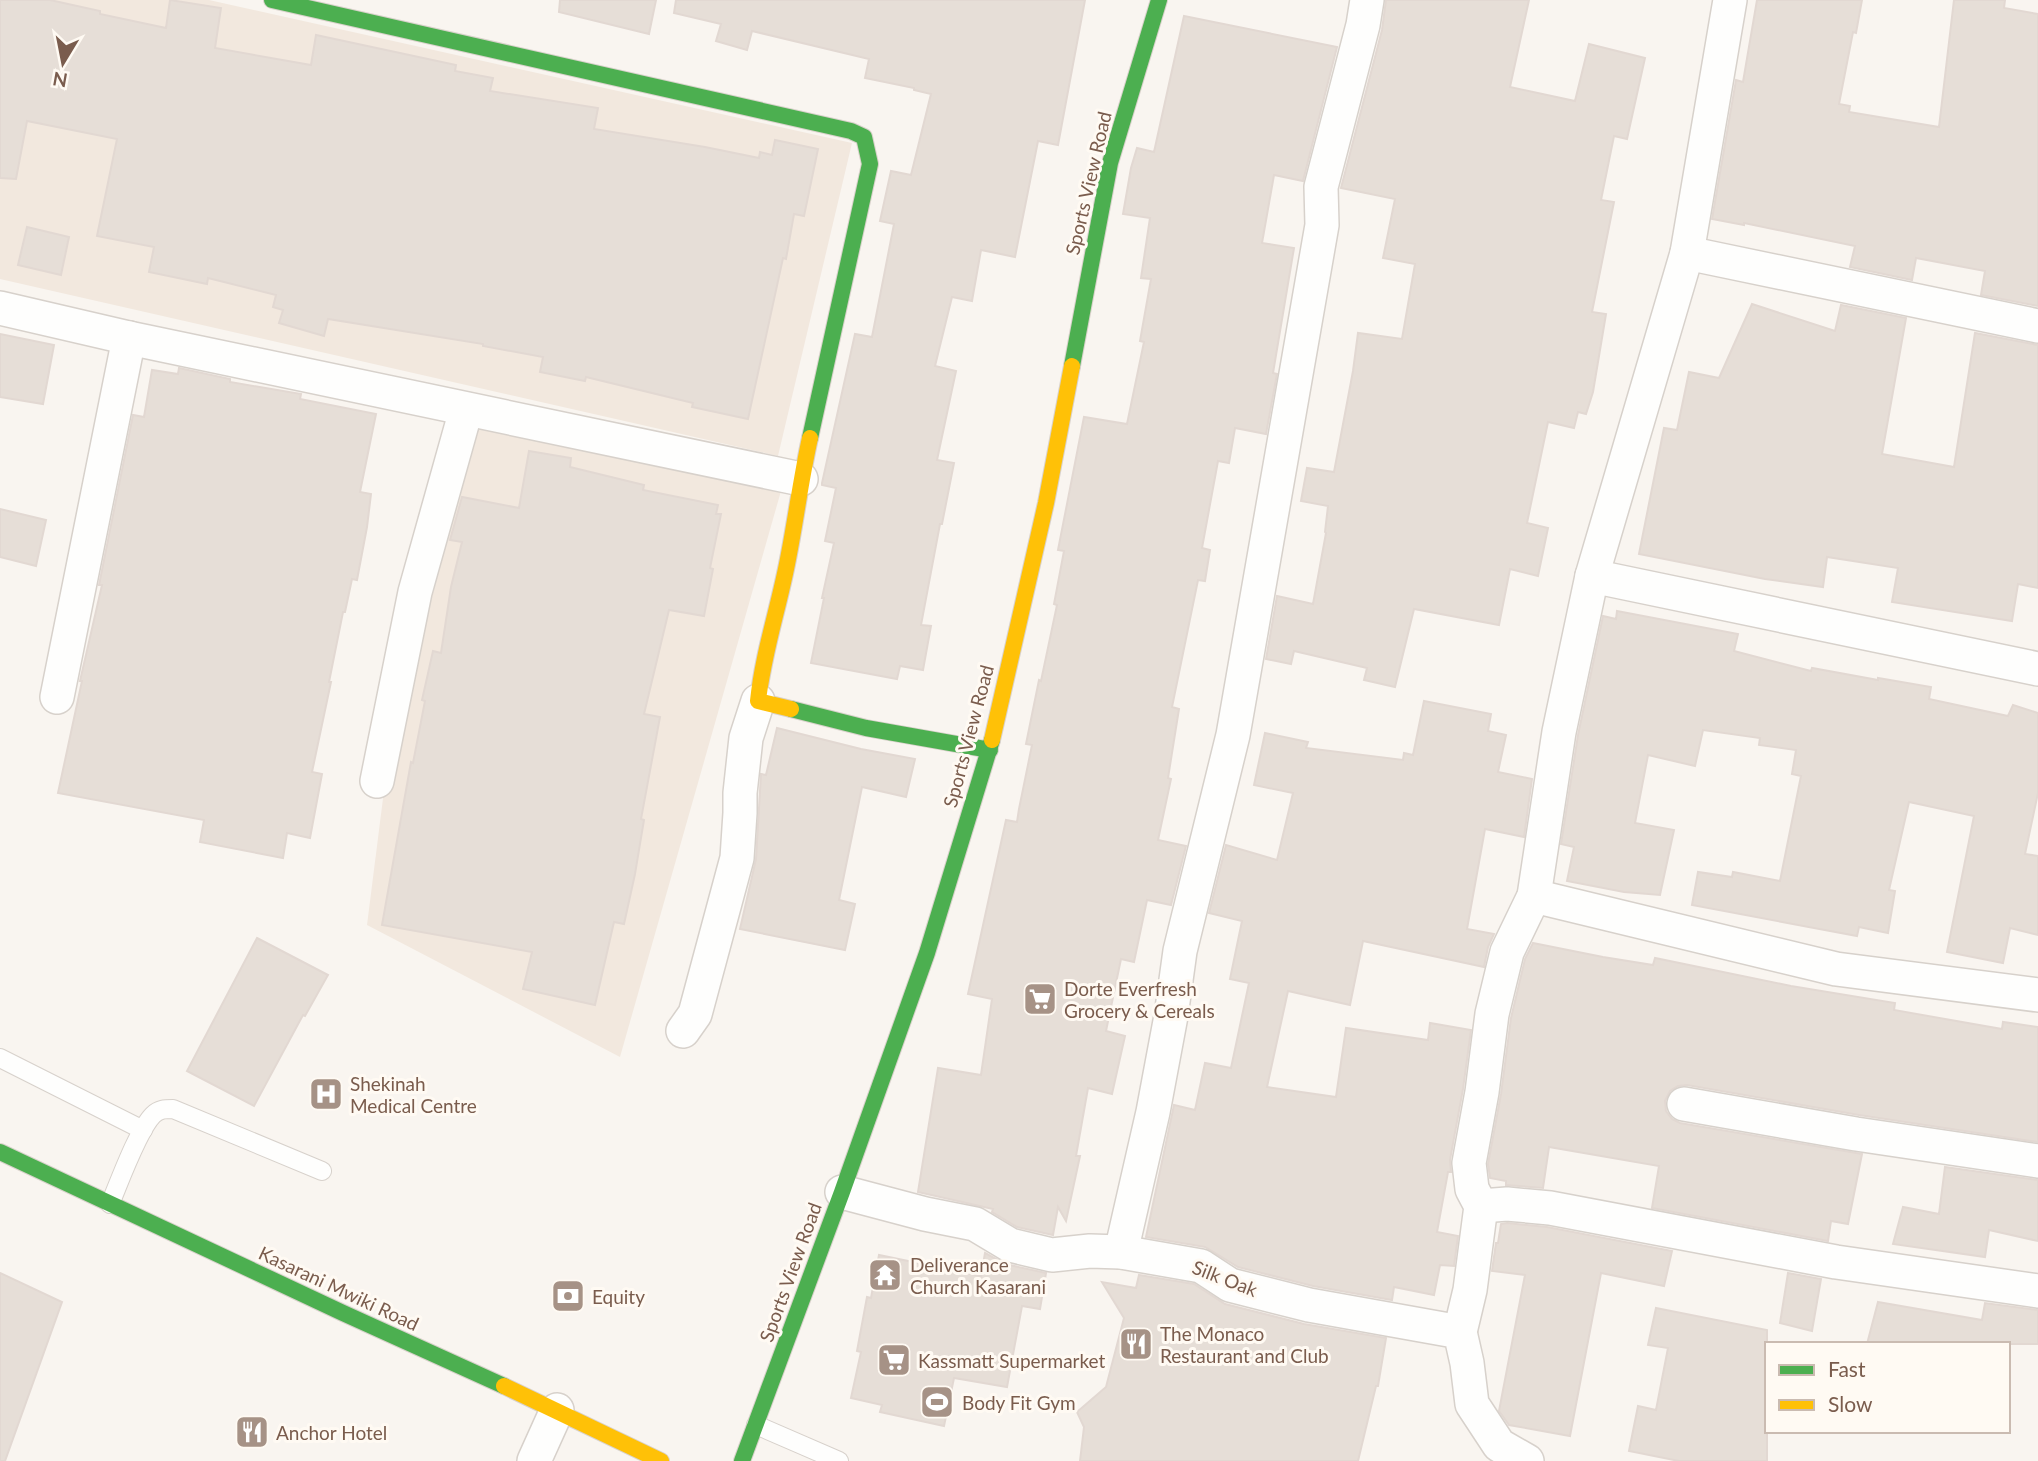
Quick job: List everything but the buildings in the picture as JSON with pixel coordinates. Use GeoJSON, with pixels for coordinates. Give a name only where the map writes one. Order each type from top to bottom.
{"type":"FeatureCollection","features":[{"type":"Feature","properties":{"kind":"street"},"geometry":{"type":"LineString","coordinates":[[272,0],[851,131],[864,137],[870,164],[801,479],[788,560],[761,673],[758,701],[746,738],[737,858],[695,1014],[683,1031]]}},
{"type":"Feature","properties":{"kind":"street","name":"Sports View Road"},"geometry":{"type":"LineString","coordinates":[[742,1461],[927,953],[989,750],[1046,503],[1110,163],[1159,0]]}},
{"type":"Feature","properties":{"kind":"street"},"geometry":{"type":"LineString","coordinates":[[1121,1252],[1153,1112],[1180,951],[1233,735],[1322,225],[1321,187],[1367,0]]}},
{"type":"Feature","properties":{"kind":"street"},"geometry":{"type":"LineString","coordinates":[[1527,1461],[1499,1445],[1472,1404],[1460,1332],[1470,1290],[1481,1206],[1472,1189],[1469,1163],[1492,1014],[1507,952],[1534,896],[1559,732],[1592,576],[1687,253],[1730,0]]}},
{"type":"Feature","properties":{"kind":"street"},"geometry":{"type":"LineString","coordinates":[[1687,253],[2038,326]]}},
{"type":"Feature","properties":{"kind":"street"},"geometry":{"type":"LineString","coordinates":[[0,308],[466,410],[801,479]]}},
{"type":"Feature","properties":{"kind":"street"},"geometry":{"type":"LineString","coordinates":[[57,697],[129,338]]}},
{"type":"Feature","properties":{"kind":"street"},"geometry":{"type":"LineString","coordinates":[[377,781],[415,592],[466,410]]}},
{"type":"Feature","properties":{"kind":"street"},"geometry":{"type":"LineString","coordinates":[[1592,576],[2038,669]]}},
{"type":"Feature","properties":{"kind":"street"},"geometry":{"type":"LineString","coordinates":[[758,701],[866,727],[989,750]]}},
{"type":"Feature","properties":{"kind":"street"},"geometry":{"type":"LineString","coordinates":[[1534,896],[1836,969],[2038,995]]}},
{"type":"Feature","properties":{"kind":"street"},"geometry":{"type":"LineString","coordinates":[[1684,1104],[1856,1135],[2038,1161]]}},
{"type":"Feature","properties":{"kind":"street","name":"Kasarani Mwiki Road"},"geometry":{"type":"LineString","coordinates":[[0,1152],[662,1461]]}},
{"type":"Feature","properties":{"kind":"street","name":"Silk Oak"},"geometry":{"type":"LineString","coordinates":[[842,1192],[975,1224],[1010,1245],[1052,1255],[1090,1251],[1121,1252],[1201,1266],[1230,1284],[1309,1305],[1460,1332]]}},
{"type":"Feature","properties":{"kind":"street"},"geometry":{"type":"LineString","coordinates":[[1481,1206],[1507,1203],[1550,1208],[1836,1262],[2038,1291]]}},
{"type":"Feature","properties":{"kind":"street"},"geometry":{"type":"LineString","coordinates":[[534,1461],[557,1410]]}},
{"type":"Feature","properties":{"kind":"lane"},"geometry":{"type":"LineString","coordinates":[[0,1058],[143,1130]]}},
{"type":"Feature","properties":{"kind":"lane"},"geometry":{"type":"LineString","coordinates":[[110,1204],[143,1130],[153,1114],[162,1109],[173,1109],[322,1171]]}},
{"type":"Feature","properties":{"kind":"lane"},"geometry":{"type":"LineString","coordinates":[[756,1425],[839,1461]]}},
{"type":"Feature","properties":{"kind":"shaded area"},"geometry":{"type":"Polygon","coordinates":[[[0,0],[209,0],[852,143],[778,456],[0,279],[0,0]]]}},
{"type":"Feature","properties":{"kind":"shaded area"},"geometry":{"type":"Polygon","coordinates":[[[473,419],[783,484],[620,1057],[367,925],[400,664],[473,419]]]}},
{"type":"Feature","properties":{"kind":"traffic: fast"},"geometry":{"type":"LineString","coordinates":[[272,0],[851,131],[864,137],[870,164],[810,438]]}},
{"type":"Feature","properties":{"kind":"traffic: fast"},"geometry":{"type":"LineString","coordinates":[[1072,366],[1110,163],[1159,0]]}},
{"type":"Feature","properties":{"kind":"traffic: fast"},"geometry":{"type":"LineString","coordinates":[[791,709],[866,728],[990,750]]}},
{"type":"Feature","properties":{"kind":"traffic: fast"},"geometry":{"type":"LineString","coordinates":[[742,1461],[927,953],[992,740]]}},
{"type":"Feature","properties":{"kind":"traffic: fast"},"geometry":{"type":"LineString","coordinates":[[0,1152],[504,1386]]}},
{"type":"Feature","properties":{"kind":"traffic: slow"},"geometry":{"type":"LineString","coordinates":[[992,740],[1046,503],[1072,366]]}},
{"type":"Feature","properties":{"kind":"traffic: slow"},"geometry":{"type":"LineString","coordinates":[[791,709],[758,701],[810,438]]}},
{"type":"Feature","properties":{"kind":"traffic: slow"},"geometry":{"type":"LineString","coordinates":[[504,1386],[661,1461]]}},
{"type":"Feature","properties":{"kind":"place","name":"Dorte Everfresh Grocery & Cereals"},"geometry":{"type":"Point","coordinates":[1040,999]}},
{"type":"Feature","properties":{"kind":"place","name":"Shekinah Medical Centre"},"geometry":{"type":"Point","coordinates":[326,1094]}},
{"type":"Feature","properties":{"kind":"place","name":"Deliverance Church Kasarani"},"geometry":{"type":"Point","coordinates":[885,1275]}},
{"type":"Feature","properties":{"kind":"place","name":"Equity"},"geometry":{"type":"Point","coordinates":[568,1296]}},
{"type":"Feature","properties":{"kind":"place","name":"The Monaco Restaurant and Club"},"geometry":{"type":"Point","coordinates":[1136,1344]}},
{"type":"Feature","properties":{"kind":"place","name":"Kassmatt Supermarket"},"geometry":{"type":"Point","coordinates":[894,1360]}},
{"type":"Feature","properties":{"kind":"place","name":"Body Fit Gym"},"geometry":{"type":"Point","coordinates":[937,1402]}},
{"type":"Feature","properties":{"kind":"place","name":"Anchor Hotel"},"geometry":{"type":"Point","coordinates":[252,1432]}}]}
